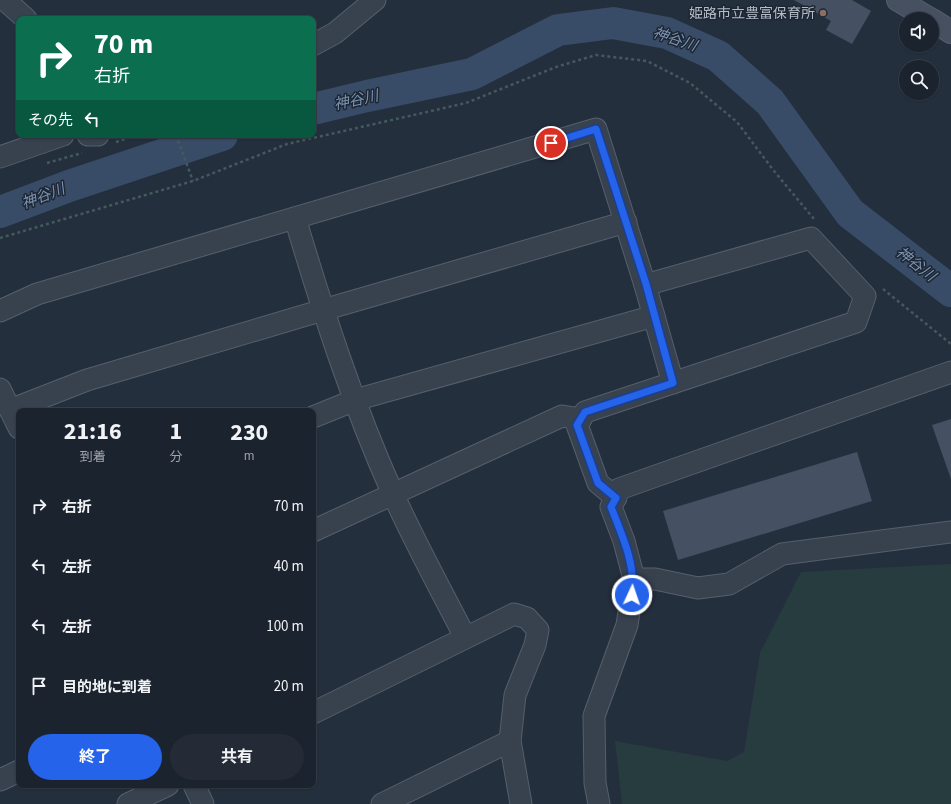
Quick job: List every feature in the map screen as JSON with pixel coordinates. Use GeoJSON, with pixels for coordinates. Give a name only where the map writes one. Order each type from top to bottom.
{"type":"FeatureCollection","features":[{"type":"Feature","properties":{"kind":"main road"},"geometry":{"type":"LineString","coordinates":[[898,0],[918,12]]}},
{"type":"Feature","properties":{"kind":"main road"},"geometry":{"type":"LineString","coordinates":[[939,25],[951,32]]}},
{"type":"Feature","properties":{"kind":"street"},"geometry":{"type":"LineString","coordinates":[[5,0],[23,16]]}},
{"type":"Feature","properties":{"kind":"street"},"geometry":{"type":"LineString","coordinates":[[316,43],[335,33],[375,0]]}},
{"type":"Feature","properties":{"kind":"street"},"geometry":{"type":"LineString","coordinates":[[0,311],[38,294],[596,129],[646,284],[673,383]]}},
{"type":"Feature","properties":{"kind":"street"},"geometry":{"type":"LineString","coordinates":[[0,157],[53,138]]}},
{"type":"Feature","properties":{"kind":"street"},"geometry":{"type":"LineString","coordinates":[[86,144],[106,139]]}},
{"type":"Feature","properties":{"kind":"street"},"geometry":{"type":"LineString","coordinates":[[0,166],[16,158],[37,143]]}},
{"type":"Feature","properties":{"kind":"street"},"geometry":{"type":"LineString","coordinates":[[295,218],[323,310],[355,400],[393,494],[465,637]]}},
{"type":"Feature","properties":{"kind":"street"},"geometry":{"type":"LineString","coordinates":[[35,408],[87,380],[626,222]]}},
{"type":"Feature","properties":{"kind":"street"},"geometry":{"type":"LineString","coordinates":[[616,498],[598,483],[577,425],[585,412],[856,322],[865,296],[810,238],[646,284]]}},
{"type":"Feature","properties":{"kind":"street"},"geometry":{"type":"LineString","coordinates":[[316,416],[355,400],[654,316]]}},
{"type":"Feature","properties":{"kind":"street"},"geometry":{"type":"LineString","coordinates":[[599,804],[595,783],[594,716],[628,625],[634,579],[624,541],[611,507],[619,490],[951,372]]}},
{"type":"Feature","properties":{"kind":"street"},"geometry":{"type":"LineString","coordinates":[[0,390],[15,419]]}},
{"type":"Feature","properties":{"kind":"street"},"geometry":{"type":"LineString","coordinates":[[316,530],[562,416],[581,418]]}},
{"type":"Feature","properties":{"kind":"street"},"geometry":{"type":"LineString","coordinates":[[634,579],[656,579],[698,588],[729,584],[782,554],[951,532]]}},
{"type":"Feature","properties":{"kind":"street"},"geometry":{"type":"LineString","coordinates":[[316,712],[514,614],[527,618],[538,630],[535,645],[515,695],[510,741],[521,804]]}},
{"type":"Feature","properties":{"kind":"street"},"geometry":{"type":"LineString","coordinates":[[382,804],[510,741]]}},
{"type":"Feature","properties":{"kind":"street"},"geometry":{"type":"LineString","coordinates":[[0,780],[16,772]]}},
{"type":"Feature","properties":{"kind":"street"},"geometry":{"type":"LineString","coordinates":[[128,804],[162,788]]}},
{"type":"Feature","properties":{"kind":"street"},"geometry":{"type":"LineString","coordinates":[[195,788],[203,804]]}},
{"type":"Feature","properties":{"kind":"path"},"geometry":{"type":"LineString","coordinates":[[177,138],[193,181]]}},
{"type":"Feature","properties":{"kind":"path"},"geometry":{"type":"LineString","coordinates":[[39,165],[86,144]]}},
{"type":"Feature","properties":{"kind":"green space"},"geometry":{"type":"Polygon","coordinates":[[[951,564],[951,804],[622,804],[615,741],[727,761],[744,752],[760,653],[801,572],[951,564]]]}},
{"type":"Feature","properties":{"kind":"building"},"geometry":{"type":"Polygon","coordinates":[[[794,0],[852,0],[871,11],[852,44],[826,30],[831,21],[794,0]]]}},
{"type":"Feature","properties":{"kind":"building"},"geometry":{"type":"Polygon","coordinates":[[[951,419],[951,479],[932,425],[951,419]]]}},
{"type":"Feature","properties":{"kind":"building"},"geometry":{"type":"Polygon","coordinates":[[[857,452],[872,501],[678,560],[663,511],[857,452]]]}},
{"type":"Feature","properties":{"kind":"waterway","name":"神谷川"},"geometry":{"type":"LineString","coordinates":[[316,108],[472,74],[558,30],[613,23],[667,33],[718,56],[770,102],[850,213],[951,291]]}},
{"type":"Feature","properties":{"kind":"waterway","name":"神谷川"},"geometry":{"type":"LineString","coordinates":[[0,212],[69,186],[213,138]]}},
{"type":"Feature","properties":{"kind":"place","name":"姫路市立豊富保育所"},"geometry":{"type":"Point","coordinates":[823,13]}},
{"type":"Feature","properties":{"kind":"route"},"geometry":{"type":"LineString","coordinates":[[551,143],[596,129],[646,284],[673,383],[585,412],[577,425],[598,483],[616,498],[611,507],[624,541],[634,579],[632,595]]}}]}
